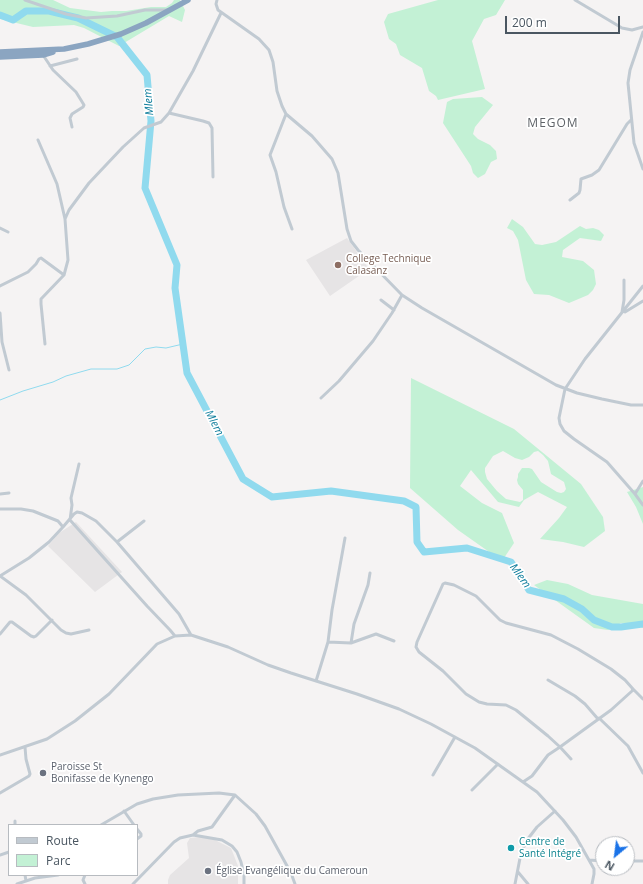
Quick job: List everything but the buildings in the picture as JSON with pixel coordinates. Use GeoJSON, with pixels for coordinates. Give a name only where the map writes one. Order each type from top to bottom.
{"type":"FeatureCollection","features":[{"type":"Feature","properties":{"kind":"highway"},"geometry":{"type":"LineString","coordinates":[[0,57],[43,53],[88,44],[121,34],[188,0]]}},
{"type":"Feature","properties":{"kind":"highway"},"geometry":{"type":"LineString","coordinates":[[0,52],[43,53]]}},
{"type":"Feature","properties":{"kind":"street"},"geometry":{"type":"LineString","coordinates":[[25,0],[66,14],[86,18],[110,17],[145,10],[170,10]]}},
{"type":"Feature","properties":{"kind":"street"},"geometry":{"type":"LineString","coordinates":[[217,0],[216,7],[221,13],[260,40],[269,50],[273,62],[277,91],[286,114],[308,133],[332,159],[340,181],[343,208],[349,236],[358,250],[402,295],[536,375],[565,389],[617,402],[643,405]]}},
{"type":"Feature","properties":{"kind":"street"},"geometry":{"type":"LineString","coordinates":[[575,0],[622,28],[632,30],[643,26]]}},
{"type":"Feature","properties":{"kind":"street"},"geometry":{"type":"LineString","coordinates":[[65,219],[76,200],[89,183],[123,147],[144,128],[161,122],[170,114],[221,13]]}},
{"type":"Feature","properties":{"kind":"street"},"geometry":{"type":"LineString","coordinates":[[643,32],[629,77],[631,120],[635,146],[643,169]]}},
{"type":"Feature","properties":{"kind":"street"},"geometry":{"type":"LineString","coordinates":[[43,53],[57,75],[76,92],[84,104],[72,114],[70,118],[72,127]]}},
{"type":"Feature","properties":{"kind":"street"},"geometry":{"type":"LineString","coordinates":[[50,66],[76,60]]}},
{"type":"Feature","properties":{"kind":"street"},"geometry":{"type":"LineString","coordinates":[[170,114],[203,121],[209,124],[212,128],[214,176]]}},
{"type":"Feature","properties":{"kind":"street"},"geometry":{"type":"LineString","coordinates":[[286,114],[270,155],[276,172],[284,207],[292,229]]}},
{"type":"Feature","properties":{"kind":"street"},"geometry":{"type":"LineString","coordinates":[[570,200],[576,196],[580,190],[581,179],[592,175],[599,170],[626,124],[631,120]]}},
{"type":"Feature","properties":{"kind":"street"},"geometry":{"type":"LineString","coordinates":[[38,140],[57,184],[67,232],[68,260],[64,275],[41,299],[45,344]]}},
{"type":"Feature","properties":{"kind":"street"},"geometry":{"type":"LineString","coordinates":[[0,228],[8,232]]}},
{"type":"Feature","properties":{"kind":"street"},"geometry":{"type":"LineString","coordinates":[[0,286],[28,272],[41,258],[64,275]]}},
{"type":"Feature","properties":{"kind":"street"},"geometry":{"type":"LineString","coordinates":[[621,314],[624,300],[624,280]]}},
{"type":"Feature","properties":{"kind":"street"},"geometry":{"type":"LineString","coordinates":[[643,286],[585,359],[565,389],[559,418],[560,424],[564,431],[607,462],[643,505]]}},
{"type":"Feature","properties":{"kind":"street"},"geometry":{"type":"LineString","coordinates":[[321,398],[339,381],[373,340],[394,310],[402,295]]}},
{"type":"Feature","properties":{"kind":"street"},"geometry":{"type":"LineString","coordinates":[[381,300],[394,310]]}},
{"type":"Feature","properties":{"kind":"street"},"geometry":{"type":"LineString","coordinates":[[621,314],[643,301]]}},
{"type":"Feature","properties":{"kind":"street"},"geometry":{"type":"LineString","coordinates":[[0,313],[2,351],[9,370]]}},
{"type":"Feature","properties":{"kind":"street"},"geometry":{"type":"LineString","coordinates":[[79,464],[71,498],[72,505],[70,520],[175,636]]}},
{"type":"Feature","properties":{"kind":"street"},"geometry":{"type":"LineString","coordinates":[[635,494],[643,481]]}},
{"type":"Feature","properties":{"kind":"street"},"geometry":{"type":"LineString","coordinates":[[0,494],[9,493]]}},
{"type":"Feature","properties":{"kind":"street"},"geometry":{"type":"LineString","coordinates":[[0,509],[21,509],[33,511],[58,521],[64,527]]}},
{"type":"Feature","properties":{"kind":"street"},"geometry":{"type":"LineString","coordinates":[[89,630],[71,634],[61,630],[26,595],[0,576],[40,549],[64,527],[77,512],[82,513],[96,521],[117,542],[179,614],[191,635]]}},
{"type":"Feature","properties":{"kind":"street"},"geometry":{"type":"LineString","coordinates":[[117,542],[144,521]]}},
{"type":"Feature","properties":{"kind":"street"},"geometry":{"type":"LineString","coordinates":[[316,681],[328,642],[332,610],[345,538]]}},
{"type":"Feature","properties":{"kind":"street"},"geometry":{"type":"LineString","coordinates":[[351,643],[354,624],[368,585],[370,573]]}},
{"type":"Feature","properties":{"kind":"street"},"geometry":{"type":"LineString","coordinates":[[571,759],[560,747],[516,710],[506,705],[479,702],[466,694],[443,671],[419,652],[416,647],[417,642],[442,584],[445,583],[454,585],[476,596],[500,620],[506,623],[546,633],[568,643],[611,669],[625,680],[643,699]]}},
{"type":"Feature","properties":{"kind":"street"},"geometry":{"type":"LineString","coordinates":[[0,634],[10,622],[12,622],[34,637],[52,620]]}},
{"type":"Feature","properties":{"kind":"street"},"geometry":{"type":"LineString","coordinates":[[328,642],[351,643],[376,634],[394,641]]}},
{"type":"Feature","properties":{"kind":"street"},"geometry":{"type":"LineString","coordinates":[[0,755],[47,739],[75,721],[109,694],[156,644],[175,636],[191,635],[228,647],[268,665],[400,709],[455,737],[498,764],[537,792],[576,837],[589,860],[594,874],[592,884]]}},
{"type":"Feature","properties":{"kind":"street"},"geometry":{"type":"LineString","coordinates":[[548,680],[580,700],[603,724],[628,746],[643,773]]}},
{"type":"Feature","properties":{"kind":"street"},"geometry":{"type":"LineString","coordinates":[[523,782],[532,776],[548,755],[598,719],[628,695],[632,689]]}},
{"type":"Feature","properties":{"kind":"street"},"geometry":{"type":"LineString","coordinates":[[433,775],[455,737]]}},
{"type":"Feature","properties":{"kind":"street"},"geometry":{"type":"LineString","coordinates":[[0,793],[22,781],[30,774],[26,759],[25,747]]}},
{"type":"Feature","properties":{"kind":"street"},"geometry":{"type":"LineString","coordinates":[[472,790],[498,764]]}},
{"type":"Feature","properties":{"kind":"street"},"geometry":{"type":"LineString","coordinates":[[103,824],[137,804],[178,795],[219,793],[235,794],[256,814],[265,826],[292,873],[295,884]]}},
{"type":"Feature","properties":{"kind":"street"},"geometry":{"type":"LineString","coordinates":[[193,835],[198,830],[212,826],[235,794]]}},
{"type":"Feature","properties":{"kind":"street"},"geometry":{"type":"LineString","coordinates":[[124,811],[133,824]]}},
{"type":"Feature","properties":{"kind":"street"},"geometry":{"type":"LineString","coordinates":[[515,884],[522,853],[531,833],[555,812]]}},
{"type":"Feature","properties":{"kind":"street"},"geometry":{"type":"LineString","coordinates":[[132,884],[174,842],[180,838],[193,835],[222,840],[232,846],[237,852],[241,862],[244,875],[244,884]]}},
{"type":"Feature","properties":{"kind":"street"},"geometry":{"type":"LineString","coordinates":[[589,860],[595,862]]}},
{"type":"Feature","properties":{"kind":"street"},"geometry":{"type":"LineString","coordinates":[[518,872],[528,884]]}},
{"type":"Feature","properties":{"kind":"street"},"geometry":{"type":"LineString","coordinates":[[25,876],[26,881]]}},
{"type":"Feature","properties":{"kind":"street"},"geometry":{"type":"LineString","coordinates":[[17,884],[35,878],[50,876]]}},
{"type":"Feature","properties":{"kind":"shaded area","name":"College Technique Calasanz"},"geometry":{"type":"Polygon","coordinates":[[[347,238],[369,269],[330,296],[306,260],[347,238]]]}},
{"type":"Feature","properties":{"kind":"shaded area"},"geometry":{"type":"Polygon","coordinates":[[[76,522],[122,572],[95,592],[48,546],[59,533],[76,522]]]}},
{"type":"Feature","properties":{"kind":"shaded area"},"geometry":{"type":"Polygon","coordinates":[[[199,837],[213,839],[231,848],[238,866],[238,884],[168,884],[170,875],[189,858],[187,843],[190,838],[199,837]]]}},
{"type":"Feature","properties":{"kind":"green space"},"geometry":{"type":"Polygon","coordinates":[[[0,0],[53,0],[70,8],[101,12],[166,7],[174,0],[180,0],[185,10],[182,22],[169,16],[119,46],[84,28],[74,25],[33,27],[0,19],[0,0]]]}},
{"type":"Feature","properties":{"kind":"green space"},"geometry":{"type":"Polygon","coordinates":[[[438,0],[505,0],[496,15],[484,19],[472,41],[485,89],[438,100],[436,96],[429,91],[422,68],[400,55],[396,44],[389,39],[384,22],[388,14],[438,0]]]}},
{"type":"Feature","properties":{"kind":"green space"},"geometry":{"type":"Polygon","coordinates":[[[482,97],[493,105],[475,127],[473,134],[478,139],[490,145],[496,151],[497,159],[491,162],[485,174],[478,178],[473,173],[471,166],[443,123],[447,102],[453,99],[482,97]]]}},
{"type":"Feature","properties":{"kind":"green space"},"geometry":{"type":"Polygon","coordinates":[[[512,219],[523,227],[535,244],[542,245],[556,242],[580,226],[586,229],[593,228],[599,230],[604,235],[601,241],[580,238],[563,250],[562,257],[583,261],[594,270],[596,284],[593,290],[588,295],[569,303],[549,295],[534,294],[526,280],[518,240],[513,231],[507,228],[512,219]]]}},
{"type":"Feature","properties":{"kind":"green space"},"geometry":{"type":"Polygon","coordinates":[[[411,378],[514,429],[581,484],[603,517],[605,531],[584,547],[540,539],[567,507],[538,492],[524,500],[519,507],[498,502],[471,470],[460,486],[482,503],[502,513],[514,543],[502,561],[458,530],[410,488],[411,378]],[[503,451],[493,456],[485,468],[487,479],[506,499],[520,502],[523,500],[523,490],[518,484],[517,480],[518,474],[522,468],[532,469],[541,482],[557,492],[564,492],[566,489],[564,482],[551,474],[548,461],[538,451],[522,460],[503,451]]]}},
{"type":"Feature","properties":{"kind":"green space"},"geometry":{"type":"Polygon","coordinates":[[[643,487],[643,524],[636,507],[627,492],[643,487]]]}},
{"type":"Feature","properties":{"kind":"green space"},"geometry":{"type":"Polygon","coordinates":[[[547,580],[568,584],[592,595],[643,604],[643,628],[621,623],[608,630],[594,628],[534,585],[547,580]]]}},
{"type":"Feature","properties":{"kind":"waterway","name":"Mlem"},"geometry":{"type":"LineString","coordinates":[[0,15],[13,20],[26,11],[49,11],[78,18],[117,37],[147,75],[151,121],[145,188],[177,265],[175,288],[187,373],[243,479],[272,497],[331,491],[404,501],[416,507],[417,542],[424,552],[467,548],[511,562],[529,590],[564,599],[582,609],[594,620],[612,627],[643,624]]}},
{"type":"Feature","properties":{"kind":"waterway"},"geometry":{"type":"LineString","coordinates":[[0,400],[66,376],[91,369],[117,369],[129,365],[145,349],[156,347],[166,348],[183,344]]}},
{"type":"Feature","properties":{"kind":"place","name":"College Technique Calasanz"},"geometry":{"type":"Point","coordinates":[338,265]}},
{"type":"Feature","properties":{"kind":"place","name":"Paroisse St Bonifasse de Kynengo"},"geometry":{"type":"Point","coordinates":[43,773]}},
{"type":"Feature","properties":{"kind":"place","name":"Centre de Santé Intégré"},"geometry":{"type":"Point","coordinates":[511,848]}},
{"type":"Feature","properties":{"kind":"place","name":"Église Evangélique du Cameroun"},"geometry":{"type":"Point","coordinates":[208,871]}},
{"type":"Feature","properties":{"kind":"district","name":"MEGOM"},"geometry":{"type":"Point","coordinates":[553,124]}}]}
